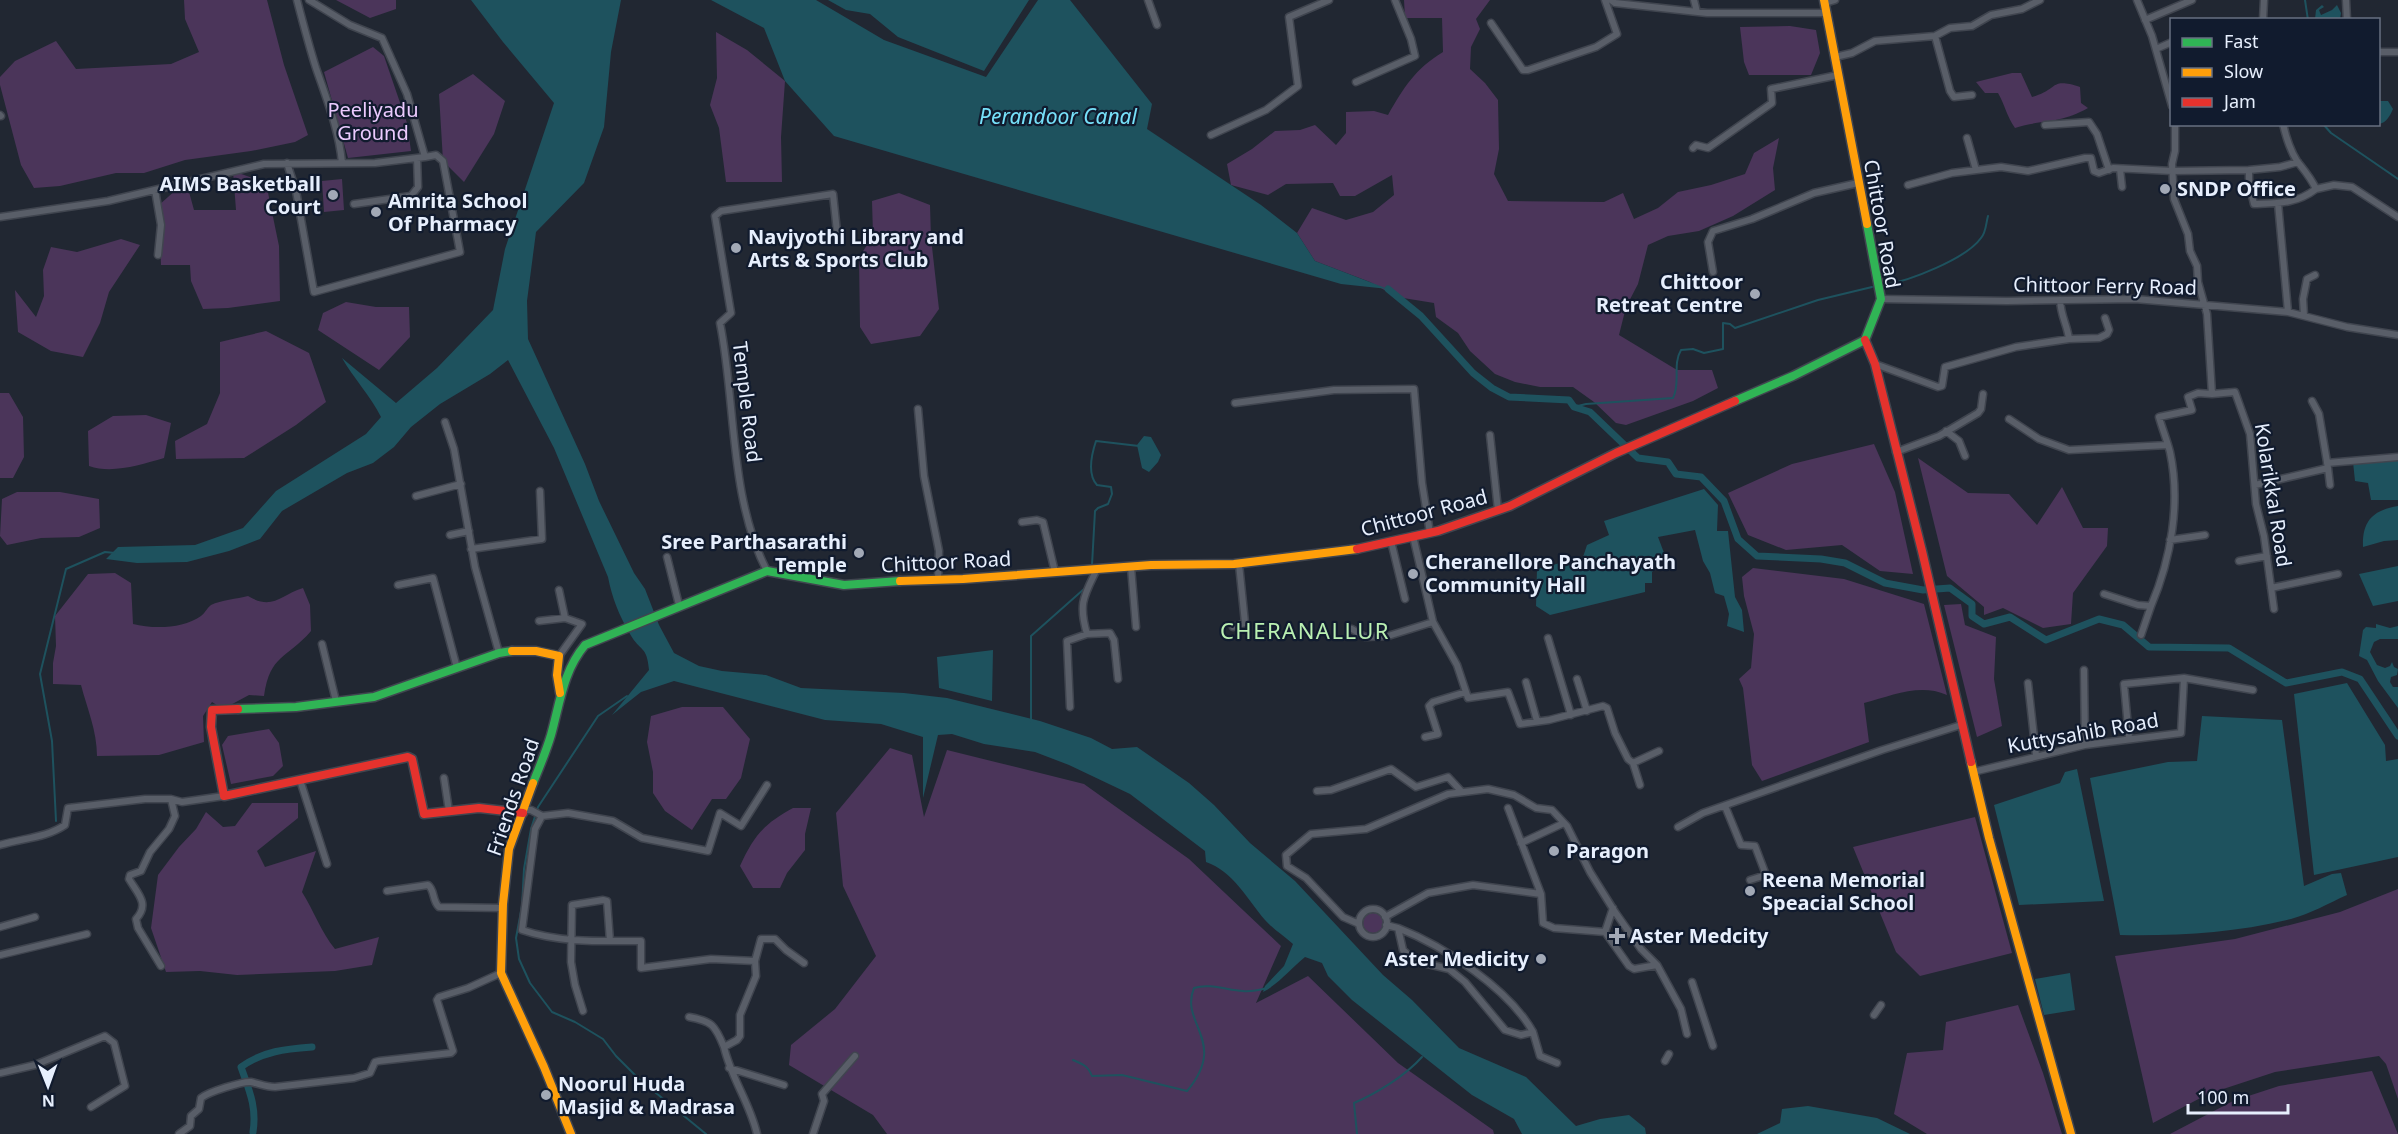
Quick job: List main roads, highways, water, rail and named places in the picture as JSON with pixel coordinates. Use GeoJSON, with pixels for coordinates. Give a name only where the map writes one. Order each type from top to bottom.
{"type":"FeatureCollection","features":[{"type":"Feature","properties":{"kind":"main road","name":"Chittoor Road"},"geometry":{"type":"LineString","coordinates":[[620,629],[767,571],[844,585],[1131,567],[1239,564],[1346,551],[1413,537],[1498,510],[1616,453],[1793,376],[1865,340],[1881,299],[1825,2]]}},
{"type":"Feature","properties":{"kind":"main road"},"geometry":{"type":"LineString","coordinates":[[1865,340],[1875,364],[1922,551],[1972,772],[2071,1134]]}},
{"type":"Feature","properties":{"kind":"main road","name":"Friends Road"},"geometry":{"type":"LineString","coordinates":[[571,1134],[544,1067],[501,973],[503,885],[508,849],[526,811],[570,666],[580,649],[620,629]]}},
{"type":"Feature","properties":{"kind":"main road"},"geometry":{"type":"LineString","coordinates":[[526,811],[492,808],[424,814],[412,759],[408,757],[224,796],[211,727],[212,710],[281,708],[374,697],[499,652],[526,649],[559,656],[556,675],[561,694]]}},
{"type":"Feature","properties":{"kind":"water"},"geometry":{"type":"Polygon","coordinates":[[[471,0],[621,0],[611,52],[604,127],[584,183],[536,232],[527,301],[528,339],[585,464],[599,501],[634,573],[645,589],[659,625],[674,653],[699,666],[722,671],[766,675],[801,688],[904,693],[947,698],[1040,721],[1091,738],[1112,749],[1137,747],[1189,783],[1214,805],[1250,843],[1295,881],[1383,975],[1412,1000],[1459,1048],[1526,1077],[1576,1126],[1600,1119],[1629,1115],[1645,1128],[1646,1134],[1522,1134],[1514,1119],[1472,1095],[1352,1000],[1328,976],[1322,963],[1305,957],[1263,992],[1265,986],[1284,966],[1293,944],[1265,920],[1232,879],[1216,866],[1206,862],[1205,851],[1130,794],[1069,765],[1035,752],[984,744],[952,734],[938,735],[923,798],[923,737],[881,724],[825,720],[674,681],[641,692],[612,715],[649,670],[647,656],[630,634],[619,613],[608,577],[554,448],[508,360],[490,374],[440,404],[411,427],[394,447],[373,463],[347,473],[282,511],[260,539],[229,551],[187,562],[137,563],[106,559],[118,547],[195,545],[243,528],[276,491],[366,434],[381,417],[342,358],[396,403],[437,368],[493,310],[505,249],[554,103],[471,0]]]}},
{"type":"Feature","properties":{"kind":"water","name":"Perandoor Canal"},"geometry":{"type":"Polygon","coordinates":[[[711,0],[816,0],[884,40],[986,77],[1038,0],[1070,0],[1152,104],[1147,129],[1261,205],[1297,233],[1315,261],[1388,289],[1341,284],[834,136],[785,81],[764,28],[711,0]]]}},
{"type":"Feature","properties":{"kind":"water"},"geometry":{"type":"Polygon","coordinates":[[[828,0],[1029,0],[984,71],[898,37],[870,14],[846,10],[828,0]]]}},
{"type":"Feature","properties":{"kind":"water"},"geometry":{"type":"Polygon","coordinates":[[[2322,5],[2324,7],[2319,10],[2321,15],[2337,5],[2341,13],[2340,18],[2315,18],[2316,10],[2322,5]]]}},
{"type":"Feature","properties":{"kind":"water"},"geometry":{"type":"Polygon","coordinates":[[[2380,101],[2388,101],[2393,109],[2384,122],[2380,124],[2380,101]]]}},
{"type":"Feature","properties":{"kind":"water"},"geometry":{"type":"Polygon","coordinates":[[[1144,436],[1151,437],[1161,455],[1149,472],[1142,468],[1137,445],[1144,436]]]}},
{"type":"Feature","properties":{"kind":"water"},"geometry":{"type":"Polygon","coordinates":[[[2398,459],[2398,500],[2371,500],[2368,483],[2355,481],[2353,462],[2398,459]]]}},
{"type":"Feature","properties":{"kind":"water"},"geometry":{"type":"Polygon","coordinates":[[[1704,489],[1718,505],[1717,531],[1728,531],[1735,597],[1742,610],[1744,632],[1727,626],[1729,614],[1724,596],[1715,593],[1695,530],[1658,537],[1666,558],[1655,562],[1656,569],[1652,572],[1652,583],[1645,583],[1645,592],[1550,615],[1536,606],[1537,569],[1583,557],[1587,545],[1609,535],[1604,521],[1704,489]]]}},
{"type":"Feature","properties":{"kind":"water"},"geometry":{"type":"Polygon","coordinates":[[[2398,506],[2398,540],[2363,547],[2365,530],[2371,518],[2382,510],[2398,506]]]}},
{"type":"Feature","properties":{"kind":"water"},"geometry":{"type":"Polygon","coordinates":[[[2398,566],[2398,601],[2373,606],[2359,574],[2398,566]]]}},
{"type":"Feature","properties":{"kind":"water"},"geometry":{"type":"Polygon","coordinates":[[[2376,624],[2390,628],[2398,626],[2398,639],[2380,639],[2374,642],[2370,652],[2377,665],[2385,668],[2392,662],[2398,669],[2397,675],[2391,677],[2390,682],[2393,687],[2398,687],[2398,708],[2378,681],[2367,660],[2359,656],[2363,630],[2366,627],[2376,628],[2376,624]]]}},
{"type":"Feature","properties":{"kind":"water"},"geometry":{"type":"Polygon","coordinates":[[[993,650],[992,701],[939,688],[937,657],[993,650]]]}},
{"type":"Feature","properties":{"kind":"water"},"geometry":{"type":"Polygon","coordinates":[[[2347,683],[2385,745],[2386,761],[2398,759],[2398,857],[2314,875],[2294,694],[2347,683]]]}},
{"type":"Feature","properties":{"kind":"water"},"geometry":{"type":"Polygon","coordinates":[[[2202,716],[2282,720],[2304,886],[2332,874],[2341,873],[2347,895],[2298,917],[2249,928],[2184,934],[2120,935],[2090,778],[2168,762],[2197,761],[2202,716]]]}},
{"type":"Feature","properties":{"kind":"water"},"geometry":{"type":"Polygon","coordinates":[[[2077,769],[2104,901],[2019,905],[1994,805],[2060,783],[2065,772],[2077,769]]]}},
{"type":"Feature","properties":{"kind":"water"},"geometry":{"type":"Polygon","coordinates":[[[2070,973],[2075,1010],[2044,1015],[2035,979],[2070,973]]]}},
{"type":"Feature","properties":{"kind":"water"},"geometry":{"type":"Polygon","coordinates":[[[1808,1106],[1877,1118],[1910,1134],[1757,1134],[1780,1123],[1782,1109],[1808,1106]]]}},
{"type":"Feature","properties":{"kind":"waterway"},"geometry":{"type":"LineString","coordinates":[[2305,0],[2308,18]]}},
{"type":"Feature","properties":{"kind":"waterway"},"geometry":{"type":"LineString","coordinates":[[2325,126],[2331,133],[2398,179]]}},
{"type":"Feature","properties":{"kind":"waterway"},"geometry":{"type":"LineString","coordinates":[[1884,285],[1922,274],[1963,254],[1983,236],[1988,216]]}},
{"type":"Feature","properties":{"kind":"waterway"},"geometry":{"type":"LineString","coordinates":[[1574,407],[1586,404],[1673,398],[1677,362],[1681,350],[1693,349],[1704,353],[1723,349],[1723,323],[1735,328],[1818,300],[1872,287]]}},
{"type":"Feature","properties":{"kind":"waterway"},"geometry":{"type":"LineString","coordinates":[[1388,289],[1421,316],[1473,373],[1492,388],[1509,397],[1569,400],[1574,407],[1590,412],[1638,458],[1668,462],[1676,474],[1701,477],[1724,501],[1738,539],[1757,556],[1821,559],[1845,563],[1885,583],[1923,590],[1950,588],[1972,604],[1972,616],[1984,624],[2010,617],[2046,640],[2099,619],[2123,625],[2149,647],[2229,648],[2286,683],[2342,672],[2360,679],[2398,736]]}},
{"type":"Feature","properties":{"kind":"waterway"},"geometry":{"type":"LineString","coordinates":[[1092,565],[1095,511],[1108,504],[1112,494],[1111,487],[1097,485],[1092,475],[1092,457],[1096,441],[1139,446]]}},
{"type":"Feature","properties":{"kind":"waterway"},"geometry":{"type":"LineString","coordinates":[[56,821],[52,741],[40,674],[66,569],[105,552],[115,553]]}},
{"type":"Feature","properties":{"kind":"waterway"},"geometry":{"type":"LineString","coordinates":[[1031,722],[1031,636],[1084,589]]}},
{"type":"Feature","properties":{"kind":"waterway"},"geometry":{"type":"LineString","coordinates":[[627,696],[598,716],[538,807],[531,829],[524,869],[522,906],[516,938],[519,959],[530,983],[552,1012],[575,1022],[603,1039],[639,1079],[706,1134]]}},
{"type":"Feature","properties":{"kind":"waterway"},"geometry":{"type":"LineString","coordinates":[[1073,1060],[1085,1066],[1092,1076],[1122,1075],[1187,1091],[1199,1074],[1204,1059],[1201,1034],[1192,1012],[1191,1001],[1194,988],[1212,986],[1246,991],[1267,988]]}},
{"type":"Feature","properties":{"kind":"waterway"},"geometry":{"type":"LineString","coordinates":[[253,1132],[253,1107],[241,1067],[266,1054],[312,1047]]}},
{"type":"Feature","properties":{"kind":"waterway"},"geometry":{"type":"LineString","coordinates":[[1357,1134],[1354,1103],[1390,1083],[1422,1057]]}},
{"type":"Feature","properties":{"kind":"place","name":"SNDP Office"},"geometry":{"type":"Point","coordinates":[2165,189]}},
{"type":"Feature","properties":{"kind":"place","name":"AIMS Basketball Court"},"geometry":{"type":"Point","coordinates":[333,195]}},
{"type":"Feature","properties":{"kind":"place","name":"Amrita School Of Pharmacy"},"geometry":{"type":"Point","coordinates":[376,212]}},
{"type":"Feature","properties":{"kind":"place","name":"Navjyothi Library and Arts & Sports Club"},"geometry":{"type":"Point","coordinates":[736,248]}},
{"type":"Feature","properties":{"kind":"place","name":"Chittoor Retreat Centre"},"geometry":{"type":"Point","coordinates":[1755,294]}},
{"type":"Feature","properties":{"kind":"place","name":"Sree Parthasarathi Temple"},"geometry":{"type":"Point","coordinates":[859,553]}},
{"type":"Feature","properties":{"kind":"place","name":"Cheranellore Panchayath Community Hall"},"geometry":{"type":"Point","coordinates":[1413,574]}},
{"type":"Feature","properties":{"kind":"place","name":"Paragon"},"geometry":{"type":"Point","coordinates":[1554,851]}},
{"type":"Feature","properties":{"kind":"place","name":"Reena Memorial Speacial School"},"geometry":{"type":"Point","coordinates":[1750,891]}},
{"type":"Feature","properties":{"kind":"place","name":"Aster Medcity"},"geometry":{"type":"Point","coordinates":[1617,936]}},
{"type":"Feature","properties":{"kind":"place","name":"Aster Medicity"},"geometry":{"type":"Point","coordinates":[1541,959]}},
{"type":"Feature","properties":{"kind":"place","name":"Noorul Huda Masjid & Madrasa"},"geometry":{"type":"Point","coordinates":[546,1095]}},
{"type":"Feature","properties":{"kind":"district","name":"CHERANALLUR"},"geometry":{"type":"Point","coordinates":[1305,631]}},
{"type":"Feature","properties":{"kind":"park label","name":"Peeliyadu Ground"},"geometry":{"type":"Point","coordinates":[373,122]}}]}
